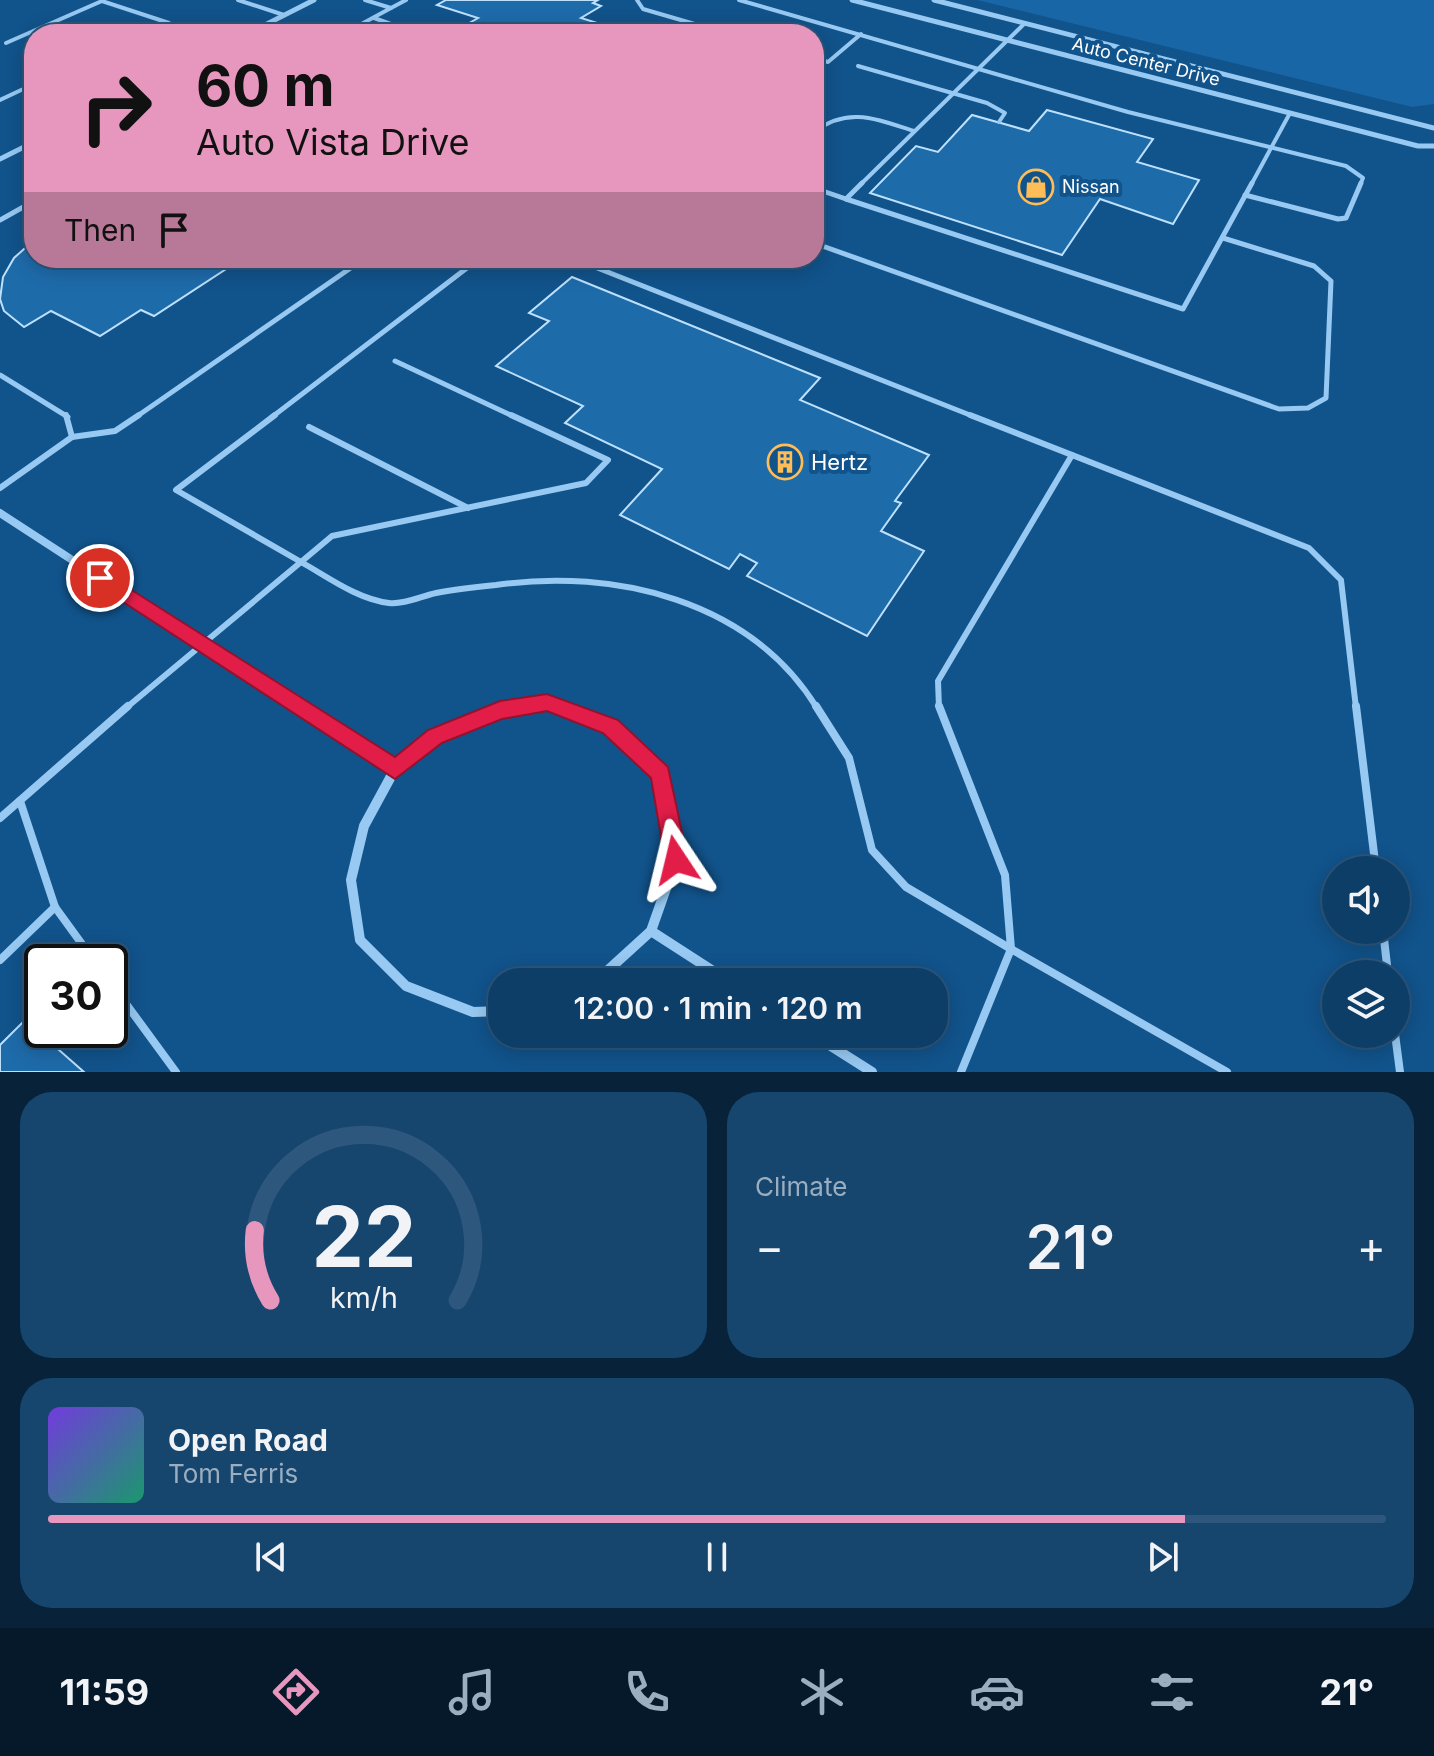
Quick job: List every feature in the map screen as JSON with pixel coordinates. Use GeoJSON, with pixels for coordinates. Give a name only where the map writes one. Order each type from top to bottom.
{"type":"FeatureCollection","features":[{"type":"Feature","properties":{"kind":"street"},"geometry":{"type":"LineString","coordinates":[[266,24],[314,0]]}},
{"type":"Feature","properties":{"kind":"street","name":"Auto Center Drive"},"geometry":{"type":"LineString","coordinates":[[852,0],[1418,146],[1434,146]]}},
{"type":"Feature","properties":{"kind":"street","name":"Auto Center Drive"},"geometry":{"type":"LineString","coordinates":[[934,0],[1434,128]]}},
{"type":"Feature","properties":{"kind":"street"},"geometry":{"type":"LineString","coordinates":[[0,159],[24,147]]}},
{"type":"Feature","properties":{"kind":"street"},"geometry":{"type":"LineString","coordinates":[[0,513],[395,769]]}},
{"type":"Feature","properties":{"kind":"street"},"geometry":{"type":"LineString","coordinates":[[488,1011],[473,1012],[406,986],[360,940],[351,880],[364,826],[395,769],[435,737],[500,710],[547,703],[611,726],[661,773],[676,860],[651,931],[610,968]]}},
{"type":"Feature","properties":{"kind":"street"},"geometry":{"type":"LineString","coordinates":[[651,931],[708,968]]}},
{"type":"Feature","properties":{"kind":"street"},"geometry":{"type":"LineString","coordinates":[[834,1048],[872,1072]]}},
{"type":"Feature","properties":{"kind":"lane"},"geometry":{"type":"LineString","coordinates":[[48,24],[101,0],[169,23],[166,24]]}},
{"type":"Feature","properties":{"kind":"lane"},"geometry":{"type":"LineString","coordinates":[[238,0],[284,15]]}},
{"type":"Feature","properties":{"kind":"lane"},"geometry":{"type":"LineString","coordinates":[[365,0],[391,8]]}},
{"type":"Feature","properties":{"kind":"lane"},"geometry":{"type":"LineString","coordinates":[[362,24],[406,0]]}},
{"type":"Feature","properties":{"kind":"lane"},"geometry":{"type":"LineString","coordinates":[[637,0],[637,5],[643,9],[695,24]]}},
{"type":"Feature","properties":{"kind":"lane"},"geometry":{"type":"LineString","coordinates":[[739,0],[981,67],[1128,112],[1271,145],[1357,171],[1363,178],[1346,218],[1328,219],[1245,195]]}},
{"type":"Feature","properties":{"kind":"lane"},"geometry":{"type":"LineString","coordinates":[[374,18],[391,24]]}},
{"type":"Feature","properties":{"kind":"lane"},"geometry":{"type":"LineString","coordinates":[[846,199],[1025,23]]}},
{"type":"Feature","properties":{"kind":"lane"},"geometry":{"type":"LineString","coordinates":[[824,61],[828,62],[861,34]]}},
{"type":"Feature","properties":{"kind":"lane"},"geometry":{"type":"LineString","coordinates":[[6,43],[24,35]]}},
{"type":"Feature","properties":{"kind":"lane"},"geometry":{"type":"LineString","coordinates":[[858,66],[999,107],[1005,113],[999,122]]}},
{"type":"Feature","properties":{"kind":"lane"},"geometry":{"type":"LineString","coordinates":[[0,100],[24,89]]}},
{"type":"Feature","properties":{"kind":"lane"},"geometry":{"type":"LineString","coordinates":[[824,123],[831,116],[844,113],[914,131]]}},
{"type":"Feature","properties":{"kind":"lane"},"geometry":{"type":"LineString","coordinates":[[824,191],[1183,309],[1290,113]]}},
{"type":"Feature","properties":{"kind":"lane"},"geometry":{"type":"LineString","coordinates":[[0,220],[24,207]]}},
{"type":"Feature","properties":{"kind":"lane"},"geometry":{"type":"LineString","coordinates":[[824,247],[1279,409],[1308,408],[1326,398],[1331,281],[1314,266],[1223,238]]}},
{"type":"Feature","properties":{"kind":"lane"},"geometry":{"type":"LineString","coordinates":[[0,488],[72,437],[115,431],[351,268]]}},
{"type":"Feature","properties":{"kind":"lane"},"geometry":{"type":"LineString","coordinates":[[467,268],[176,490],[357,593],[391,604],[435,593],[514,582],[584,579],[668,594],[743,630],[805,688],[849,758],[872,850],[906,887],[1227,1072]]}},
{"type":"Feature","properties":{"kind":"lane"},"geometry":{"type":"LineString","coordinates":[[597,268],[1309,548],[1341,580],[1374,856]]}},
{"type":"Feature","properties":{"kind":"lane"},"geometry":{"type":"LineString","coordinates":[[0,818],[201,642],[332,536],[586,483],[608,460],[395,361]]}},
{"type":"Feature","properties":{"kind":"lane"},"geometry":{"type":"LineString","coordinates":[[0,375],[68,416],[72,437]]}},
{"type":"Feature","properties":{"kind":"lane"},"geometry":{"type":"LineString","coordinates":[[309,427],[468,508]]}},
{"type":"Feature","properties":{"kind":"lane"},"geometry":{"type":"LineString","coordinates":[[961,1072],[1011,949],[1005,875],[939,710],[938,681],[1072,455]]}},
{"type":"Feature","properties":{"kind":"lane"},"geometry":{"type":"LineString","coordinates":[[20,801],[55,907],[82,944]]}},
{"type":"Feature","properties":{"kind":"lane"},"geometry":{"type":"LineString","coordinates":[[0,960],[55,907]]}},
{"type":"Feature","properties":{"kind":"lane"},"geometry":{"type":"LineString","coordinates":[[128,1007],[176,1072]]}},
{"type":"Feature","properties":{"kind":"lane"},"geometry":{"type":"LineString","coordinates":[[1397,1048],[1400,1072]]}},
{"type":"Feature","properties":{"kind":"shaded area"},"geometry":{"type":"Polygon","coordinates":[[[977,0],[1434,0],[1434,104],[1412,107],[977,0]]]}},
{"type":"Feature","properties":{"kind":"building"},"geometry":{"type":"Polygon","coordinates":[[[446,0],[598,0],[593,3],[601,6],[581,18],[600,24],[468,24],[478,18],[437,5],[446,0]]]}},
{"type":"Feature","properties":{"kind":"building","name":"Nissan"},"geometry":{"type":"Polygon","coordinates":[[[1047,110],[1153,139],[1137,162],[1199,180],[1173,224],[1100,199],[1062,255],[870,193],[916,146],[938,152],[972,115],[1029,131],[1047,110]]]}},
{"type":"Feature","properties":{"kind":"building"},"geometry":{"type":"Polygon","coordinates":[[[24,249],[24,268],[228,268],[154,316],[141,310],[100,336],[51,311],[24,327],[4,311],[0,299],[3,277],[14,258],[24,249]]]}},
{"type":"Feature","properties":{"kind":"building","name":"Hertz"},"geometry":{"type":"Polygon","coordinates":[[[572,277],[820,378],[800,400],[929,455],[895,501],[901,503],[881,531],[924,551],[867,636],[747,576],[757,563],[740,554],[729,569],[620,515],[662,469],[565,423],[583,406],[496,366],[549,321],[529,313],[572,277]]]}},
{"type":"Feature","properties":{"kind":"building"},"geometry":{"type":"Polygon","coordinates":[[[24,1021],[24,1048],[57,1048],[84,1072],[0,1072],[0,1045],[24,1021]]]}},
{"type":"Feature","properties":{"kind":"place","name":"Nissan"},"geometry":{"type":"Point","coordinates":[1036,187]}},
{"type":"Feature","properties":{"kind":"place","name":"Hertz"},"geometry":{"type":"Point","coordinates":[785,462]}},
{"type":"Feature","properties":{"kind":"route"},"geometry":{"type":"LineString","coordinates":[[100,578],[395,769],[435,737],[500,710],[547,703],[611,726],[661,773],[676,860]]}}]}
